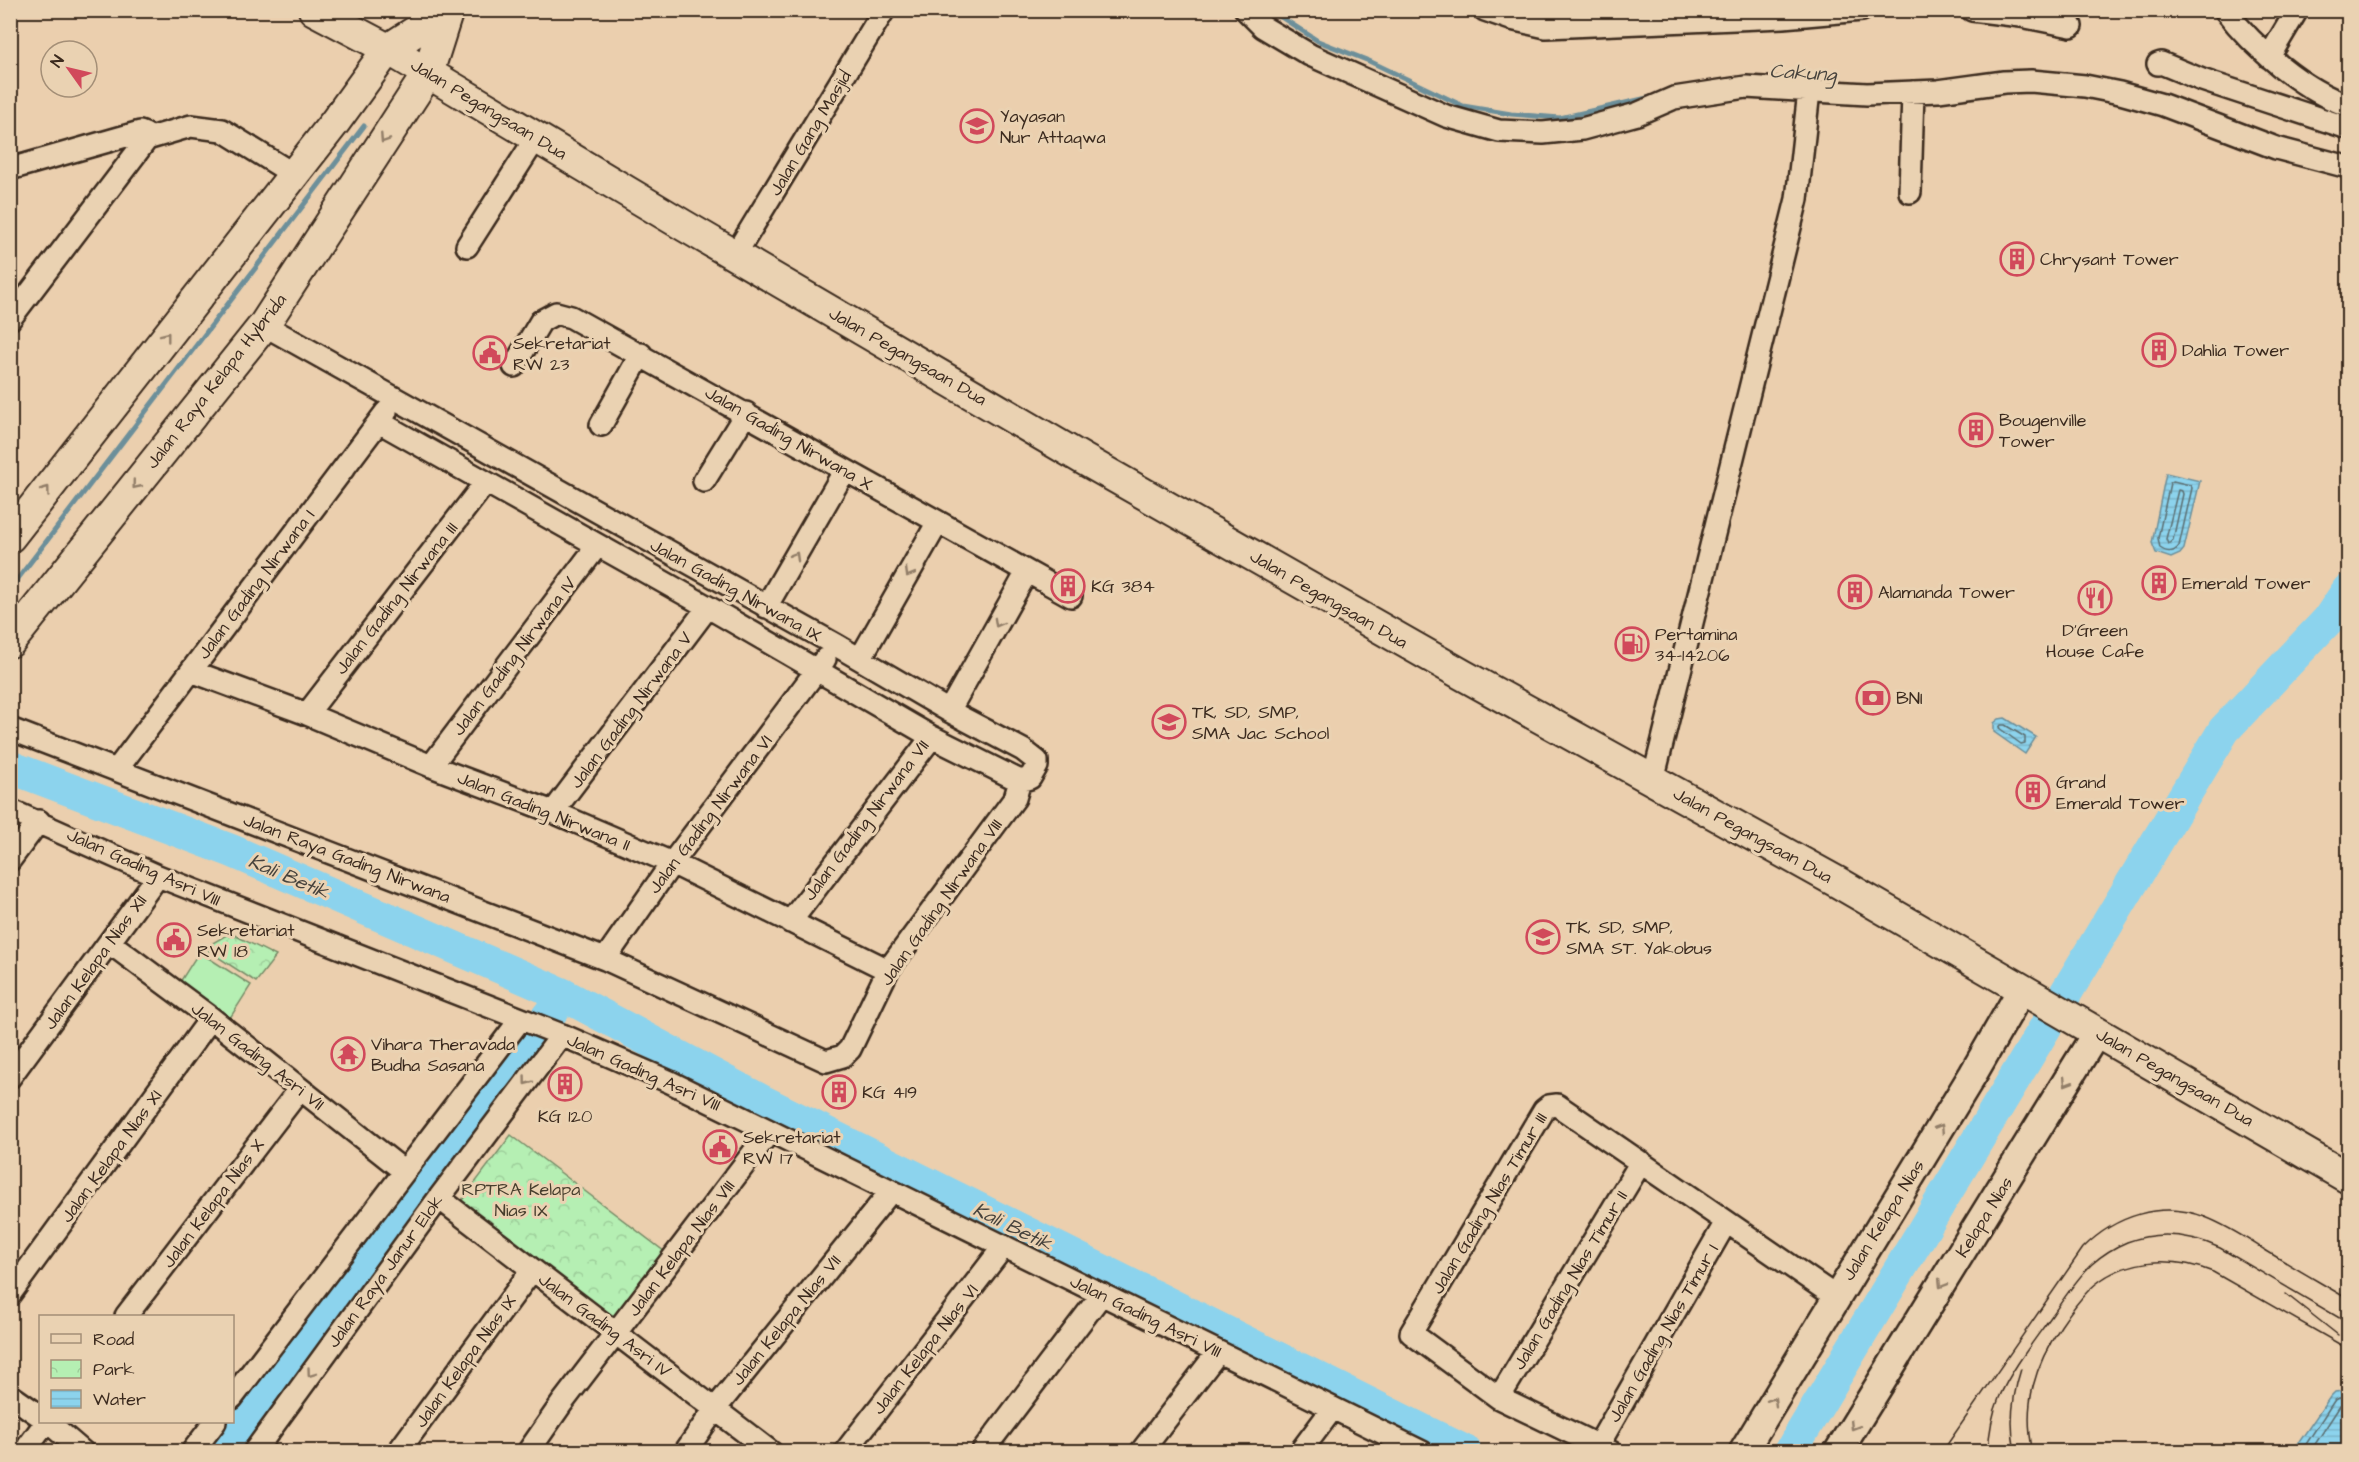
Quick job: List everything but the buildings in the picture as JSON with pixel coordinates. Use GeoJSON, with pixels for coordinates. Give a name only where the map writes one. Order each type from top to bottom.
{"type":"FeatureCollection","features":[{"type":"Feature","properties":{"kind":"main road","name":"Jalan Pegangsaan Dua"},"geometry":{"type":"LineString","coordinates":[[314,10],[388,49],[1083,459],[1463,675],[1839,883],[2349,1178]]}},
{"type":"Feature","properties":{"kind":"main road","name":"Jalan Raya Kelapa Hybrida"},"geometry":{"type":"LineString","coordinates":[[10,537],[346,107],[388,49],[448,11]]}},
{"type":"Feature","properties":{"kind":"main road","name":"Jalan Raya Kelapa Hybrida"},"geometry":{"type":"LineString","coordinates":[[10,642],[264,325],[428,73],[448,11]]}},
{"type":"Feature","properties":{"kind":"main road"},"geometry":{"type":"LineString","coordinates":[[346,107],[353,92],[361,62],[359,34]]}},
{"type":"Feature","properties":{"kind":"main road"},"geometry":{"type":"LineString","coordinates":[[364,83],[379,82],[393,87],[402,96],[405,106]]}},
{"type":"Feature","properties":{"kind":"street","name":"Jalan Gang Masjid"},"geometry":{"type":"LineString","coordinates":[[735,255],[884,10]]}},
{"type":"Feature","properties":{"kind":"street"},"geometry":{"type":"LineString","coordinates":[[1246,10],[1263,27],[1310,55],[1446,116],[1499,131],[1542,133],[1582,129],[1637,114],[1674,98],[1746,87],[1867,94],[2031,81],[2085,86],[2163,105],[2276,148],[2349,167]]}},
{"type":"Feature","properties":{"kind":"street"},"geometry":{"type":"LineString","coordinates":[[1485,10],[1546,27],[1783,17],[1862,10]]}},
{"type":"Feature","properties":{"kind":"street"},"geometry":{"type":"LineString","coordinates":[[1972,10],[2022,13],[2071,26]]}},
{"type":"Feature","properties":{"kind":"street"},"geometry":{"type":"LineString","coordinates":[[2225,10],[2269,57],[2315,92],[2349,105]]}},
{"type":"Feature","properties":{"kind":"street"},"geometry":{"type":"LineString","coordinates":[[2269,57],[2297,10]]}},
{"type":"Feature","properties":{"kind":"street"},"geometry":{"type":"LineString","coordinates":[[2158,64],[2161,63],[2214,84],[2349,128]]}},
{"type":"Feature","properties":{"kind":"street"},"geometry":{"type":"LineString","coordinates":[[1653,780],[1797,200],[1809,92]]}},
{"type":"Feature","properties":{"kind":"street"},"geometry":{"type":"LineString","coordinates":[[1910,192],[1913,92]]}},
{"type":"Feature","properties":{"kind":"street"},"geometry":{"type":"LineString","coordinates":[[10,319],[147,139],[191,126],[222,130],[293,174]]}},
{"type":"Feature","properties":{"kind":"street"},"geometry":{"type":"LineString","coordinates":[[10,169],[140,132],[145,134],[147,139]]}},
{"type":"Feature","properties":{"kind":"street"},"geometry":{"type":"LineString","coordinates":[[467,246],[536,138]]}},
{"type":"Feature","properties":{"kind":"street","name":"Jalan Gading Nirwana X"},"geometry":{"type":"LineString","coordinates":[[514,366],[541,321],[556,312],[571,316],[1071,596]]}},
{"type":"Feature","properties":{"kind":"street","name":"Jalan Gading Nirwana IX"},"geometry":{"type":"LineString","coordinates":[[264,325],[836,645],[817,670],[379,422]]}},
{"type":"Feature","properties":{"kind":"street"},"geometry":{"type":"LineString","coordinates":[[601,425],[640,354]]}},
{"type":"Feature","properties":{"kind":"street","name":"Jalan Gading Nirwana I"},"geometry":{"type":"LineString","coordinates":[[117,768],[395,400]]}},
{"type":"Feature","properties":{"kind":"street"},"geometry":{"type":"LineString","coordinates":[[704,481],[746,414]]}},
{"type":"Feature","properties":{"kind":"street"},"geometry":{"type":"LineString","coordinates":[[766,607],[845,470]]}},
{"type":"Feature","properties":{"kind":"street","name":"Jalan Gading Nirwana III"},"geometry":{"type":"LineString","coordinates":[[307,714],[486,483]]}},
{"type":"Feature","properties":{"kind":"street"},"geometry":{"type":"LineString","coordinates":[[860,659],[938,522]]}},
{"type":"Feature","properties":{"kind":"street","name":"Jalan Gading Nirwana IV"},"geometry":{"type":"LineString","coordinates":[[431,766],[597,546]]}},
{"type":"Feature","properties":{"kind":"street"},"geometry":{"type":"LineString","coordinates":[[836,645],[949,711],[1027,572]]}},
{"type":"Feature","properties":{"kind":"street","name":"Jalan Gading Nirwana V"},"geometry":{"type":"LineString","coordinates":[[553,812],[708,607]]}},
{"type":"Feature","properties":{"kind":"street","name":"Jalan Gading Nirwana VII"},"geometry":{"type":"LineString","coordinates":[[790,922],[932,737],[817,670]]}},
{"type":"Feature","properties":{"kind":"street","name":"Jalan Gading Nirwana VI"},"geometry":{"type":"LineString","coordinates":[[605,959],[672,863],[817,670]]}},
{"type":"Feature","properties":{"kind":"street","name":"Jalan Gading Nirwana II"},"geometry":{"type":"LineString","coordinates":[[191,671],[307,714],[431,766],[553,812],[672,863],[888,970]]}},
{"type":"Feature","properties":{"kind":"street","name":"Jalan Gading Nirwana VIII"},"geometry":{"type":"LineString","coordinates":[[680,994],[826,1061],[843,1056],[850,1049],[888,970],[1015,798],[1020,781],[1030,778],[1037,766],[1034,758],[949,711]]}},
{"type":"Feature","properties":{"kind":"street","name":"Jalan Raya Gading Nirwana"},"geometry":{"type":"LineString","coordinates":[[10,729],[117,768],[605,959],[680,994]]}},
{"type":"Feature","properties":{"kind":"street"},"geometry":{"type":"LineString","coordinates":[[932,737],[1020,781]]}},
{"type":"Feature","properties":{"kind":"street","name":"Jalan Gading Asri VIII"},"geometry":{"type":"LineString","coordinates":[[10,810],[158,876],[560,1034],[670,1082],[1422,1452]]}},
{"type":"Feature","properties":{"kind":"street"},"geometry":{"type":"LineString","coordinates":[[10,860],[39,821]]}},
{"type":"Feature","properties":{"kind":"street","name":"Jalan Kelapa Nias XII"},"geometry":{"type":"LineString","coordinates":[[10,1077],[158,876]]}},
{"type":"Feature","properties":{"kind":"street","name":"Jalan Gading Asri VII"},"geometry":{"type":"LineString","coordinates":[[110,943],[211,1018],[404,1171]]}},
{"type":"Feature","properties":{"kind":"street","name":"Jalan Kelapa Nias"},"geometry":{"type":"LineString","coordinates":[[1743,1452],[1836,1297],[2026,991]]}},
{"type":"Feature","properties":{"kind":"street","name":"Jalan Kelapa Nias XI"},"geometry":{"type":"LineString","coordinates":[[10,1294],[211,1018]]}},
{"type":"Feature","properties":{"kind":"street"},"geometry":{"type":"LineString","coordinates":[[234,1395],[522,1020]]}},
{"type":"Feature","properties":{"kind":"street","name":"Kelapa Nias"},"geometry":{"type":"LineString","coordinates":[[1838,1452],[2091,1029]]}},
{"type":"Feature","properties":{"kind":"street","name":"Jalan Raya Janur Elok"},"geometry":{"type":"LineString","coordinates":[[254,1452],[560,1034]]}},
{"type":"Feature","properties":{"kind":"street","name":"Jalan Kelapa Nias X"},"geometry":{"type":"LineString","coordinates":[[128,1315],[300,1089]]}},
{"type":"Feature","properties":{"kind":"street","name":"Jalan Gading Nias Timur III"},"geometry":{"type":"LineString","coordinates":[[1499,1398],[1411,1334],[1532,1130],[1549,1106],[1557,1104],[1836,1297]]}},
{"type":"Feature","properties":{"kind":"street","name":"Jalan Kelapa Nias VIII"},"geometry":{"type":"LineString","coordinates":[[528,1452],[770,1131]]}},
{"type":"Feature","properties":{"kind":"street","name":"Jalan Gading Nias Timur II"},"geometry":{"type":"LineString","coordinates":[[1499,1398],[1641,1162]]}},
{"type":"Feature","properties":{"kind":"street","name":"Jalan Kelapa Nias VII"},"geometry":{"type":"LineString","coordinates":[[685,1452],[715,1409],[891,1191]]}},
{"type":"Feature","properties":{"kind":"street","name":"Jalan Gading Asri IV"},"geometry":{"type":"LineString","coordinates":[[439,1198],[771,1452]]}},
{"type":"Feature","properties":{"kind":"street","name":"Jalan Gading Nias Timur I"},"geometry":{"type":"LineString","coordinates":[[1605,1448],[1726,1222]]}},
{"type":"Feature","properties":{"kind":"street","name":"Jalan Kelapa Nias VI"},"geometry":{"type":"LineString","coordinates":[[845,1452],[1004,1246]]}},
{"type":"Feature","properties":{"kind":"street","name":"Jalan Kelapa Nias IX"},"geometry":{"type":"LineString","coordinates":[[398,1452],[532,1270]]}},
{"type":"Feature","properties":{"kind":"street"},"geometry":{"type":"LineString","coordinates":[[982,1452],[1102,1294]]}},
{"type":"Feature","properties":{"kind":"street"},"geometry":{"type":"LineString","coordinates":[[1141,1452],[1218,1352]]}},
{"type":"Feature","properties":{"kind":"street"},"geometry":{"type":"LineString","coordinates":[[10,1395],[39,1415]]}},
{"type":"Feature","properties":{"kind":"street"},"geometry":{"type":"LineString","coordinates":[[1499,1398],[1605,1448]]}},
{"type":"Feature","properties":{"kind":"street"},"geometry":{"type":"LineString","coordinates":[[1300,1452],[1334,1408]]}},
{"type":"Feature","properties":{"kind":"street"},"geometry":{"type":"LineString","coordinates":[[24,1452],[46,1423]]}},
{"type":"Feature","properties":{"kind":"street"},"geometry":{"type":"LineString","coordinates":[[48,1423],[82,1452]]}},
{"type":"Feature","properties":{"kind":"street"},"geometry":{"type":"LineString","coordinates":[[192,1452],[214,1423]]}},
{"type":"Feature","properties":{"kind":"green space"},"geometry":{"type":"Polygon","coordinates":[[[230,933],[276,956],[256,982],[204,948],[230,933]]]}},
{"type":"Feature","properties":{"kind":"green space"},"geometry":{"type":"Polygon","coordinates":[[[199,952],[251,985],[230,1018],[180,982],[199,952]]]}},
{"type":"Feature","properties":{"kind":"green space","name":"RPTRA Kelapa Nias IX"},"geometry":{"type":"Polygon","coordinates":[[[511,1135],[665,1252],[611,1324],[456,1208],[511,1135]]]}},
{"type":"Feature","properties":{"kind":"water"},"geometry":{"type":"Polygon","coordinates":[[[2166,473],[2200,481],[2184,549],[2180,554],[2171,558],[2156,553],[2152,543],[2166,473]]]}},
{"type":"Feature","properties":{"kind":"water"},"geometry":{"type":"Polygon","coordinates":[[[2005,718],[2036,737],[2025,754],[1994,732],[1994,723],[2005,718]]]}},
{"type":"Feature","properties":{"kind":"water"},"geometry":{"type":"Polygon","coordinates":[[[2335,1392],[2348,1392],[2348,1451],[2293,1451],[2330,1397],[2335,1392]]]}},
{"type":"Feature","properties":{"kind":"waterway","name":"Cakung"},"geometry":{"type":"LineString","coordinates":[[1270,10],[1318,41],[1369,61],[1463,106],[1511,114],[1560,118],[1656,96]]}},
{"type":"Feature","properties":{"kind":"waterway"},"geometry":{"type":"LineString","coordinates":[[10,589],[364,126]]}},
{"type":"Feature","properties":{"kind":"waterway"},"geometry":{"type":"LineString","coordinates":[[1790,1452],[2224,730],[2328,620],[2348,590]]}},
{"type":"Feature","properties":{"kind":"waterway","name":"Kali Betik"},"geometry":{"type":"LineString","coordinates":[[10,767],[232,851],[564,995],[762,1101],[1466,1452]]}},
{"type":"Feature","properties":{"kind":"waterway","name":"Kali Betik"},"geometry":{"type":"LineString","coordinates":[[219,1452],[564,995]]}},
{"type":"Feature","properties":{"kind":"tram line"},"geometry":{"type":"LineString","coordinates":[[1942,1452],[2083,1248],[2109,1227],[2124,1220],[2140,1214],[2172,1210],[2205,1217],[2236,1232],[2348,1299]]}},
{"type":"Feature","properties":{"kind":"tram line"},"geometry":{"type":"LineString","coordinates":[[1988,1452],[1991,1424],[1997,1404],[2017,1365],[2081,1275],[2100,1257],[2127,1242],[2151,1236],[2174,1235],[2209,1243],[2348,1323]]}},
{"type":"Feature","properties":{"kind":"tram line"},"geometry":{"type":"LineString","coordinates":[[2033,1452],[2030,1435],[2030,1402],[2044,1356],[2070,1312],[2081,1299],[2102,1279],[2116,1271],[2132,1266],[2164,1262],[2181,1263],[2213,1272],[2348,1349]]}},
{"type":"Feature","properties":{"kind":"tram line"},"geometry":{"type":"LineString","coordinates":[[2286,1294],[2338,1335]]}},
{"type":"Feature","properties":{"kind":"tram line"},"geometry":{"type":"LineString","coordinates":[[2015,1452],[2012,1410],[2021,1369]]}},
{"type":"Feature","properties":{"kind":"place","name":"Yayasan Nur Attaqwa"},"geometry":{"type":"Point","coordinates":[977,126]}},
{"type":"Feature","properties":{"kind":"place","name":"Chrysant Tower"},"geometry":{"type":"Point","coordinates":[2017,259]}},
{"type":"Feature","properties":{"kind":"place","name":"Dahlia Tower"},"geometry":{"type":"Point","coordinates":[2159,350]}},
{"type":"Feature","properties":{"kind":"place","name":"Sekretariat RW 23"},"geometry":{"type":"Point","coordinates":[490,353]}},
{"type":"Feature","properties":{"kind":"place","name":"Bougenville Tower"},"geometry":{"type":"Point","coordinates":[1976,430]}},
{"type":"Feature","properties":{"kind":"place","name":"Emerald Tower"},"geometry":{"type":"Point","coordinates":[2159,583]}},
{"type":"Feature","properties":{"kind":"place","name":"KG 384"},"geometry":{"type":"Point","coordinates":[1068,586]}},
{"type":"Feature","properties":{"kind":"place","name":"Alamanda Tower"},"geometry":{"type":"Point","coordinates":[1855,592]}},
{"type":"Feature","properties":{"kind":"place","name":"D'Green House Cafe"},"geometry":{"type":"Point","coordinates":[2095,598]}},
{"type":"Feature","properties":{"kind":"place","name":"Pertamina 34-14206"},"geometry":{"type":"Point","coordinates":[1632,644]}},
{"type":"Feature","properties":{"kind":"place","name":"BNI"},"geometry":{"type":"Point","coordinates":[1873,698]}},
{"type":"Feature","properties":{"kind":"place","name":"TK, SD, SMP, SMA Jac School"},"geometry":{"type":"Point","coordinates":[1169,722]}},
{"type":"Feature","properties":{"kind":"place","name":"Grand Emerald Tower"},"geometry":{"type":"Point","coordinates":[2033,792]}},
{"type":"Feature","properties":{"kind":"place","name":"TK, SD, SMP, SMA ST. Yakobus"},"geometry":{"type":"Point","coordinates":[1543,937]}},
{"type":"Feature","properties":{"kind":"place","name":"Sekretariat RW 18"},"geometry":{"type":"Point","coordinates":[174,940]}},
{"type":"Feature","properties":{"kind":"place","name":"Vihara Theravada Budha Sasana"},"geometry":{"type":"Point","coordinates":[348,1054]}},
{"type":"Feature","properties":{"kind":"place","name":"KG 120"},"geometry":{"type":"Point","coordinates":[565,1084]}},
{"type":"Feature","properties":{"kind":"place","name":"KG 419"},"geometry":{"type":"Point","coordinates":[839,1092]}},
{"type":"Feature","properties":{"kind":"place","name":"Sekretariat RW 17"},"geometry":{"type":"Point","coordinates":[720,1147]}}]}
